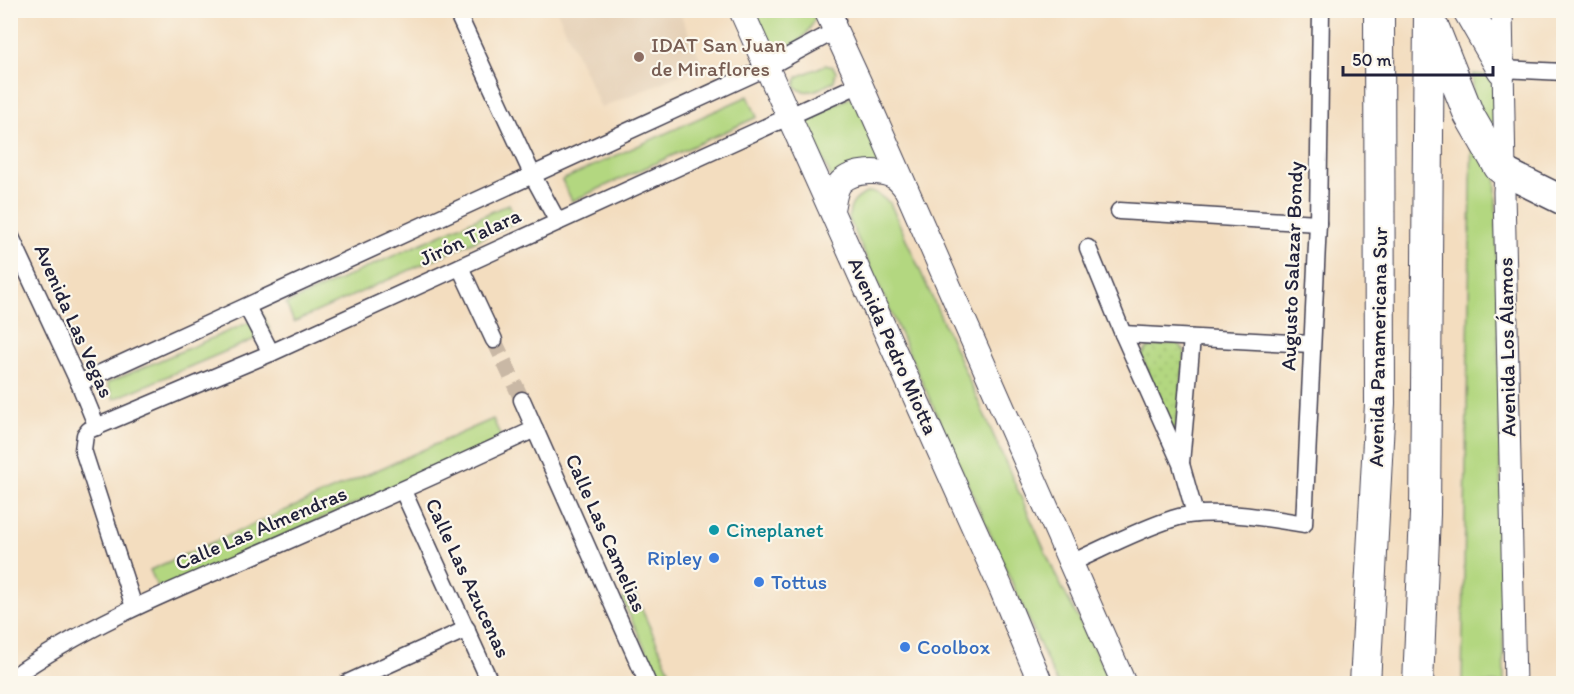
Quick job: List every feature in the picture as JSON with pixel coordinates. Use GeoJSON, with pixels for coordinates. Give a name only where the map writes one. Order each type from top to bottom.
{"type":"FeatureCollection","features":[{"type":"Feature","properties":{"kind":"highway","name":"Avenida Panamericana Sur"},"geometry":{"type":"LineString","coordinates":[[1365,684],[1380,403],[1379,10]]}},
{"type":"Feature","properties":{"kind":"highway"},"geometry":{"type":"LineString","coordinates":[[1468,10],[1502,69]]}},
{"type":"Feature","properties":{"kind":"highway"},"geometry":{"type":"LineString","coordinates":[[1429,13],[1469,115],[1499,166],[1505,172],[1563,201]]}},
{"type":"Feature","properties":{"kind":"highway"},"geometry":{"type":"LineString","coordinates":[[1418,684],[1425,514],[1429,13]]}},
{"type":"Feature","properties":{"kind":"main road","name":"Avenida Pedro Miotta"},"geometry":{"type":"LineString","coordinates":[[741,10],[1001,588],[1041,684]]}},
{"type":"Feature","properties":{"kind":"main road"},"geometry":{"type":"LineString","coordinates":[[834,17],[860,84],[1124,684]]}},
{"type":"Feature","properties":{"kind":"main road"},"geometry":{"type":"LineString","coordinates":[[832,209],[839,183],[863,172],[876,172],[894,177],[906,189]]}},
{"type":"Feature","properties":{"kind":"street"},"geometry":{"type":"LineString","coordinates":[[456,10],[533,176],[558,222]]}},
{"type":"Feature","properties":{"kind":"street","name":"Augusto Salazar Bondy"},"geometry":{"type":"LineString","coordinates":[[1195,514],[1262,516],[1304,524],[1318,223],[1321,10]]}},
{"type":"Feature","properties":{"kind":"street","name":"Avenida Los Álamos"},"geometry":{"type":"LineString","coordinates":[[1502,10],[1515,684]]}},
{"type":"Feature","properties":{"kind":"street","name":"Jirón Talara"},"geometry":{"type":"LineString","coordinates":[[79,383],[768,67],[834,17]]}},
{"type":"Feature","properties":{"kind":"street"},"geometry":{"type":"LineString","coordinates":[[1502,69],[1563,72]]}},
{"type":"Feature","properties":{"kind":"street","name":"Jirón Talara"},"geometry":{"type":"LineString","coordinates":[[96,427],[271,353],[860,84]]}},
{"type":"Feature","properties":{"kind":"street"},"geometry":{"type":"LineString","coordinates":[[1119,212],[1318,223]]}},
{"type":"Feature","properties":{"kind":"street","name":"Avenida Las Vegas"},"geometry":{"type":"LineString","coordinates":[[10,235],[79,383],[96,427]]}},
{"type":"Feature","properties":{"kind":"street"},"geometry":{"type":"LineString","coordinates":[[1071,563],[1173,518],[1195,514],[1181,464],[1123,334],[1088,248]]}},
{"type":"Feature","properties":{"kind":"street"},"geometry":{"type":"LineString","coordinates":[[460,267],[494,340]]}},
{"type":"Feature","properties":{"kind":"street"},"geometry":{"type":"LineString","coordinates":[[247,307],[271,353]]}},
{"type":"Feature","properties":{"kind":"street"},"geometry":{"type":"LineString","coordinates":[[1123,334],[1311,344]]}},
{"type":"Feature","properties":{"kind":"street"},"geometry":{"type":"LineString","coordinates":[[1181,464],[1192,338]]}},
{"type":"Feature","properties":{"kind":"street","name":"Calle Las Camelias"},"geometry":{"type":"LineString","coordinates":[[522,400],[648,684]]}},
{"type":"Feature","properties":{"kind":"street"},"geometry":{"type":"LineString","coordinates":[[96,427],[85,435],[83,450],[134,607]]}},
{"type":"Feature","properties":{"kind":"street","name":"Calle Las Almendras"},"geometry":{"type":"LineString","coordinates":[[10,679],[37,660],[134,607],[403,491],[535,429]]}},
{"type":"Feature","properties":{"kind":"street","name":"Calle Las Azucenas"},"geometry":{"type":"LineString","coordinates":[[403,491],[491,684]]}},
{"type":"Feature","properties":{"kind":"street"},"geometry":{"type":"LineString","coordinates":[[345,684],[467,629]]}},
{"type":"Feature","properties":{"kind":"shaded area","name":"IDAT San Juan de Miraflores"},"geometry":{"type":"Polygon","coordinates":[[[557,11],[679,11],[703,65],[601,108],[557,11]]]}},
{"type":"Feature","properties":{"kind":"green space"},"geometry":{"type":"Polygon","coordinates":[[[753,11],[816,11],[812,25],[802,38],[789,46],[781,46],[769,41],[753,11]]]}},
{"type":"Feature","properties":{"kind":"green space"},"geometry":{"type":"Polygon","coordinates":[[[825,65],[833,67],[836,72],[834,81],[809,92],[799,90],[795,86],[797,77],[825,65]]]}},
{"type":"Feature","properties":{"kind":"green space"},"geometry":{"type":"Polygon","coordinates":[[[1473,74],[1494,76],[1504,683],[1462,684],[1473,74]]]}},
{"type":"Feature","properties":{"kind":"green space"},"geometry":{"type":"Polygon","coordinates":[[[748,96],[757,117],[572,201],[562,180],[748,96]]]}},
{"type":"Feature","properties":{"kind":"green space"},"geometry":{"type":"Polygon","coordinates":[[[854,96],[885,168],[834,183],[803,118],[854,96]]]}},
{"type":"Feature","properties":{"kind":"green space"},"geometry":{"type":"Polygon","coordinates":[[[868,192],[876,193],[890,203],[1057,578],[1112,683],[1057,683],[849,219],[850,209],[854,202],[868,192]]]}},
{"type":"Feature","properties":{"kind":"green space"},"geometry":{"type":"Polygon","coordinates":[[[509,204],[517,222],[294,322],[286,304],[509,204]]]}},
{"type":"Feature","properties":{"kind":"green space"},"geometry":{"type":"Polygon","coordinates":[[[264,316],[271,332],[114,399],[107,383],[264,316]]]}},
{"type":"Feature","properties":{"kind":"green space"},"geometry":{"type":"Polygon","coordinates":[[[1175,343],[1185,352],[1176,429],[1171,429],[1142,356],[1147,348],[1175,343]]]}},
{"type":"Feature","properties":{"kind":"green space"},"geometry":{"type":"Polygon","coordinates":[[[493,419],[502,439],[159,590],[150,570],[493,419]]]}},
{"type":"Feature","properties":{"kind":"green space"},"geometry":{"type":"Polygon","coordinates":[[[634,592],[675,683],[661,683],[622,599],[634,592]]]}},
{"type":"Feature","properties":{"kind":"tunnel"},"geometry":{"type":"LineString","coordinates":[[494,340],[522,400]]}},
{"type":"Feature","properties":{"kind":"place","name":"IDAT San Juan de Miraflores"},"geometry":{"type":"Point","coordinates":[639,57]}},
{"type":"Feature","properties":{"kind":"place","name":"Cineplanet"},"geometry":{"type":"Point","coordinates":[714,530]}},
{"type":"Feature","properties":{"kind":"place","name":"Ripley"},"geometry":{"type":"Point","coordinates":[714,558]}},
{"type":"Feature","properties":{"kind":"place","name":"Tottus"},"geometry":{"type":"Point","coordinates":[759,582]}},
{"type":"Feature","properties":{"kind":"place","name":"Coolbox"},"geometry":{"type":"Point","coordinates":[905,647]}}]}
